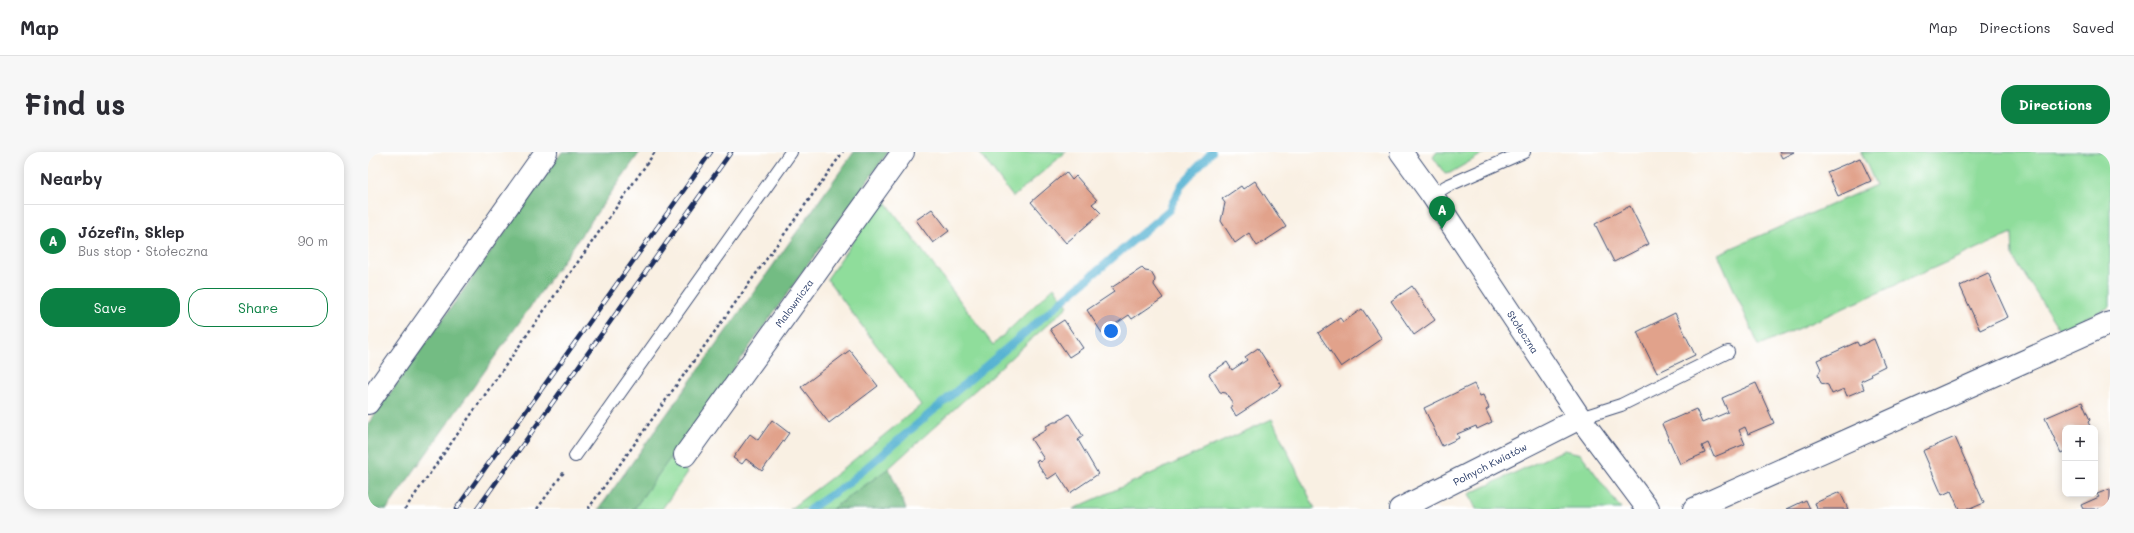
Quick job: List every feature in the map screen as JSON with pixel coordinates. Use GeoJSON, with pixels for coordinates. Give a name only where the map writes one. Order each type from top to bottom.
{"type":"FeatureCollection","features":[{"type":"Feature","properties":{"kind":"street"},"geometry":{"type":"LineString","coordinates":[[368,403],[546,152]]}},
{"type":"Feature","properties":{"kind":"street","name":"Malownicza"},"geometry":{"type":"LineString","coordinates":[[685,455],[903,152]]}},
{"type":"Feature","properties":{"kind":"street","name":"Stołeczna"},"geometry":{"type":"LineString","coordinates":[[1401,152],[1432,195],[1580,418],[1648,509]]}},
{"type":"Feature","properties":{"kind":"street"},"geometry":{"type":"LineString","coordinates":[[1694,509],[2110,323]]}},
{"type":"Feature","properties":{"kind":"street","name":"Polnych Kwiatów"},"geometry":{"type":"LineString","coordinates":[[1400,509],[1580,418]]}},
{"type":"Feature","properties":{"kind":"lane"},"geometry":{"type":"LineString","coordinates":[[575,456],[791,152]]}},
{"type":"Feature","properties":{"kind":"lane"},"geometry":{"type":"LineString","coordinates":[[1432,195],[1447,186],[1524,152]]}},
{"type":"Feature","properties":{"kind":"lane"},"geometry":{"type":"LineString","coordinates":[[1580,418],[1621,405],[1728,352]]}},
{"type":"Feature","properties":{"kind":"path"},"geometry":{"type":"LineString","coordinates":[[405,509],[655,152]]}},
{"type":"Feature","properties":{"kind":"path"},"geometry":{"type":"LineString","coordinates":[[588,509],[843,152]]}},
{"type":"Feature","properties":{"kind":"path"},"geometry":{"type":"LineString","coordinates":[[537,509],[575,456]]}},
{"type":"Feature","properties":{"kind":"green space"},"geometry":{"type":"Polygon","coordinates":[[[562,152],[640,152],[387,509],[368,509],[368,424],[562,152]]]}},
{"type":"Feature","properties":{"kind":"green space"},"geometry":{"type":"Polygon","coordinates":[[[854,152],[888,152],[634,509],[599,509],[854,152]]]}},
{"type":"Feature","properties":{"kind":"green space"},"geometry":{"type":"Polygon","coordinates":[[[979,152],[1066,152],[1013,197],[979,152]]]}},
{"type":"Feature","properties":{"kind":"green space"},"geometry":{"type":"Polygon","coordinates":[[[1437,152],[1486,152],[1450,173],[1445,174],[1433,157],[1437,152]]]}},
{"type":"Feature","properties":{"kind":"green space"},"geometry":{"type":"Polygon","coordinates":[[[1861,152],[2110,152],[2110,307],[2059,329],[2013,257],[2012,233],[1759,346],[1718,254],[1876,185],[1861,152]]]}},
{"type":"Feature","properties":{"kind":"green space"},"geometry":{"type":"Polygon","coordinates":[[[883,198],[993,345],[1054,287],[1068,306],[889,468],[832,509],[790,509],[839,472],[921,405],[827,279],[883,198]]]}},
{"type":"Feature","properties":{"kind":"green space"},"geometry":{"type":"Polygon","coordinates":[[[1272,419],[1315,509],[1073,509],[1272,419]]]}},
{"type":"Feature","properties":{"kind":"green space"},"geometry":{"type":"Polygon","coordinates":[[[1564,450],[1581,454],[1621,509],[1476,509],[1469,494],[1564,450]]]}},
{"type":"Feature","properties":{"kind":"green space"},"geometry":{"type":"Polygon","coordinates":[[[669,458],[688,472],[662,509],[634,509],[669,458]]]}},
{"type":"Feature","properties":{"kind":"green space"},"geometry":{"type":"Polygon","coordinates":[[[889,468],[906,509],[832,509],[889,468]]]}},
{"type":"Feature","properties":{"kind":"building"},"geometry":{"type":"Polygon","coordinates":[[[1779,152],[1794,152],[1782,158],[1779,152]]]}},
{"type":"Feature","properties":{"kind":"building"},"geometry":{"type":"Polygon","coordinates":[[[1860,158],[1871,181],[1838,196],[1827,172],[1860,158]]]}},
{"type":"Feature","properties":{"kind":"building"},"geometry":{"type":"Polygon","coordinates":[[[1066,172],[1072,180],[1076,176],[1097,200],[1092,204],[1101,213],[1066,243],[1031,202],[1066,172]]]}},
{"type":"Feature","properties":{"kind":"building"},"geometry":{"type":"Polygon","coordinates":[[[1255,181],[1286,227],[1257,246],[1249,233],[1235,243],[1221,221],[1225,203],[1222,199],[1241,186],[1243,189],[1255,181]]]}},
{"type":"Feature","properties":{"kind":"building"},"geometry":{"type":"Polygon","coordinates":[[[1630,206],[1649,244],[1614,262],[1595,224],[1630,206]]]}},
{"type":"Feature","properties":{"kind":"building"},"geometry":{"type":"Polygon","coordinates":[[[932,209],[949,231],[933,243],[916,220],[932,209]]]}},
{"type":"Feature","properties":{"kind":"building"},"geometry":{"type":"Polygon","coordinates":[[[1142,268],[1145,271],[1151,272],[1155,279],[1154,285],[1163,298],[1132,319],[1129,315],[1102,333],[1087,310],[1114,292],[1111,288],[1142,268]]]}},
{"type":"Feature","properties":{"kind":"building"},"geometry":{"type":"Polygon","coordinates":[[[1988,273],[2008,317],[1980,330],[1960,286],[1988,273]]]}},
{"type":"Feature","properties":{"kind":"building"},"geometry":{"type":"Polygon","coordinates":[[[1412,286],[1435,320],[1414,335],[1391,301],[1412,286]]]}},
{"type":"Feature","properties":{"kind":"building"},"geometry":{"type":"Polygon","coordinates":[[[1362,309],[1382,339],[1341,367],[1318,333],[1340,318],[1343,322],[1362,309]]]}},
{"type":"Feature","properties":{"kind":"building"},"geometry":{"type":"Polygon","coordinates":[[[1675,313],[1695,355],[1657,373],[1637,332],[1675,313]]]}},
{"type":"Feature","properties":{"kind":"building"},"geometry":{"type":"Polygon","coordinates":[[[1064,320],[1083,348],[1069,357],[1050,329],[1064,320]]]}},
{"type":"Feature","properties":{"kind":"building"},"geometry":{"type":"Polygon","coordinates":[[[1874,339],[1885,366],[1871,373],[1872,376],[1861,381],[1864,389],[1847,396],[1844,389],[1832,394],[1828,385],[1821,383],[1818,375],[1821,369],[1817,360],[1857,342],[1859,346],[1874,339]]]}},
{"type":"Feature","properties":{"kind":"building"},"geometry":{"type":"Polygon","coordinates":[[[1258,348],[1282,386],[1236,416],[1231,407],[1232,402],[1226,393],[1220,392],[1209,374],[1227,362],[1232,370],[1247,360],[1245,357],[1258,348]]]}},
{"type":"Feature","properties":{"kind":"building"},"geometry":{"type":"Polygon","coordinates":[[[850,350],[878,386],[829,423],[801,387],[850,350]]]}},
{"type":"Feature","properties":{"kind":"building"},"geometry":{"type":"Polygon","coordinates":[[[1756,383],[1774,423],[1748,434],[1745,427],[1739,430],[1745,444],[1714,457],[1708,443],[1702,446],[1705,453],[1680,464],[1662,424],[1696,409],[1702,423],[1728,412],[1722,398],[1756,383]]]}},
{"type":"Feature","properties":{"kind":"building"},"geometry":{"type":"Polygon","coordinates":[[[1474,384],[1480,396],[1483,395],[1489,408],[1486,410],[1492,422],[1477,429],[1476,426],[1457,434],[1459,438],[1442,446],[1424,408],[1474,384]]]}},
{"type":"Feature","properties":{"kind":"building"},"geometry":{"type":"Polygon","coordinates":[[[2082,402],[2090,420],[2088,422],[2090,425],[2062,425],[2061,453],[2045,418],[2082,402]]]}},
{"type":"Feature","properties":{"kind":"building"},"geometry":{"type":"Polygon","coordinates":[[[1069,414],[1083,436],[1078,440],[1098,474],[1070,493],[1057,473],[1048,479],[1036,461],[1038,460],[1040,462],[1044,459],[1031,439],[1046,430],[1046,426],[1057,422],[1069,414]]]}},
{"type":"Feature","properties":{"kind":"building"},"geometry":{"type":"Polygon","coordinates":[[[772,420],[789,433],[762,471],[746,459],[742,464],[733,458],[750,434],[758,440],[772,420]]]}},
{"type":"Feature","properties":{"kind":"building"},"geometry":{"type":"Polygon","coordinates":[[[1955,437],[1984,503],[1970,509],[1959,509],[1951,491],[1942,495],[1923,451],[1955,437]]]}},
{"type":"Feature","properties":{"kind":"building"},"geometry":{"type":"Polygon","coordinates":[[[2110,489],[2110,509],[2083,509],[2081,505],[2099,497],[2098,494],[2110,489]]]}},
{"type":"Feature","properties":{"kind":"building"},"geometry":{"type":"Polygon","coordinates":[[[1840,492],[1848,509],[1817,509],[1815,503],[1840,492]]]}},
{"type":"Feature","properties":{"kind":"building"},"geometry":{"type":"Polygon","coordinates":[[[1806,500],[1810,509],[1787,509],[1806,500]]]}},
{"type":"Feature","properties":{"kind":"waterway"},"geometry":{"type":"LineString","coordinates":[[810,509],[847,484],[1169,210],[1182,184],[1212,152]]}},
{"type":"Feature","properties":{"kind":"railway"},"geometry":{"type":"LineString","coordinates":[[456,509],[711,152]]}},
{"type":"Feature","properties":{"kind":"railway"},"geometry":{"type":"LineString","coordinates":[[477,509],[731,152]]}},
{"type":"Feature","properties":{"kind":"place","name":"Józefin, Sklep"},"geometry":{"type":"Point","coordinates":[1442,229]}}]}
